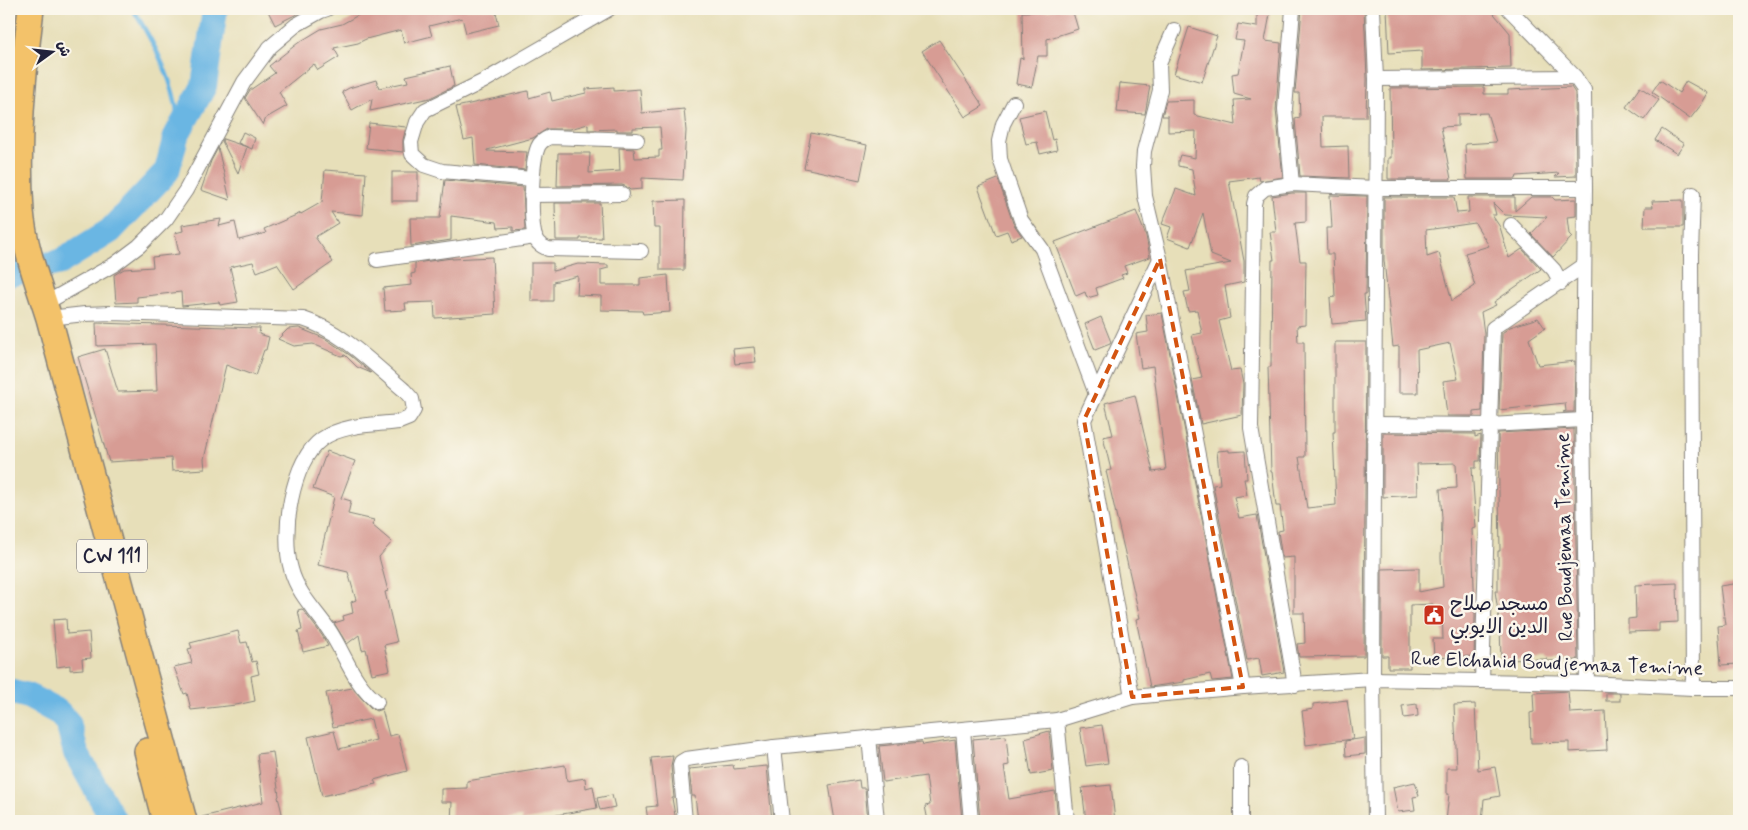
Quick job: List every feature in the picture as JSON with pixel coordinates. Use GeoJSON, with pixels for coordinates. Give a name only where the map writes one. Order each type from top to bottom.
{"type":"FeatureCollection","features":[{"type":"Feature","properties":{"kind":"highway"},"geometry":{"type":"LineString","coordinates":[[9,78],[18,9]]}},
{"type":"Feature","properties":{"kind":"highway","name":"CW 111"},"geometry":{"type":"LineString","coordinates":[[31,9],[21,108],[21,212],[17,246],[40,302],[184,821]]}},
{"type":"Feature","properties":{"kind":"highway","name":"CW 111"},"geometry":{"type":"LineString","coordinates":[[40,302],[165,821]]}},
{"type":"Feature","properties":{"kind":"street"},"geometry":{"type":"LineString","coordinates":[[40,302],[116,264],[139,246],[166,219],[186,190],[244,82],[270,47],[296,25],[327,9]]}},
{"type":"Feature","properties":{"kind":"street"},"geometry":{"type":"LineString","coordinates":[[532,179],[442,170],[424,165],[412,154],[411,142],[417,122],[424,110],[484,80],[609,9]]}},
{"type":"Feature","properties":{"kind":"street"},"geometry":{"type":"LineString","coordinates":[[1292,184],[1284,108],[1293,9]]}},
{"type":"Feature","properties":{"kind":"street"},"geometry":{"type":"LineString","coordinates":[[1373,9],[1376,79],[1373,679],[1375,821]]}},
{"type":"Feature","properties":{"kind":"street","name":"Rue Boudjemaa Temime"},"geometry":{"type":"LineString","coordinates":[[1509,9],[1575,77],[1584,90],[1586,188],[1583,420],[1587,683]]}},
{"type":"Feature","properties":{"kind":"street"},"geometry":{"type":"LineString","coordinates":[[1174,30],[1159,64],[1160,90],[1144,151],[1145,196],[1160,259],[1243,687]]}},
{"type":"Feature","properties":{"kind":"street"},"geometry":{"type":"LineString","coordinates":[[1376,79],[1575,77]]}},
{"type":"Feature","properties":{"kind":"street"},"geometry":{"type":"LineString","coordinates":[[1014,104],[1003,124],[999,140],[1000,159],[1021,220],[1042,249],[1096,394]]}},
{"type":"Feature","properties":{"kind":"street"},"geometry":{"type":"LineString","coordinates":[[637,140],[550,137],[544,139],[538,146],[531,194],[535,237],[539,245],[548,249],[641,251]]}},
{"type":"Feature","properties":{"kind":"street"},"geometry":{"type":"LineString","coordinates":[[1296,685],[1251,428],[1254,204],[1256,196],[1262,190],[1269,187],[1292,184],[1375,188],[1586,188]]}},
{"type":"Feature","properties":{"kind":"street"},"geometry":{"type":"LineString","coordinates":[[531,194],[622,194]]}},
{"type":"Feature","properties":{"kind":"street"},"geometry":{"type":"LineString","coordinates":[[1692,194],[1693,688]]}},
{"type":"Feature","properties":{"kind":"street"},"geometry":{"type":"LineString","coordinates":[[1511,225],[1554,270],[1560,283]]}},
{"type":"Feature","properties":{"kind":"street"},"geometry":{"type":"LineString","coordinates":[[377,260],[535,237]]}},
{"type":"Feature","properties":{"kind":"street"},"geometry":{"type":"LineString","coordinates":[[1132,698],[1084,420],[1160,259]]}},
{"type":"Feature","properties":{"kind":"street"},"geometry":{"type":"LineString","coordinates":[[1482,681],[1493,328],[1584,266]]}},
{"type":"Feature","properties":{"kind":"street"},"geometry":{"type":"LineString","coordinates":[[40,302],[85,314],[112,313],[303,319],[334,332],[404,390],[412,399],[414,410],[409,418],[400,422],[337,431],[322,439],[309,453],[296,480],[289,508],[288,544],[290,569],[298,588],[329,630],[359,685],[377,702]]}},
{"type":"Feature","properties":{"kind":"street","name":"Rue Boudjemaa Temime"},"geometry":{"type":"LineString","coordinates":[[1375,424],[1489,425],[1583,420]]}},
{"type":"Feature","properties":{"kind":"street","name":"Rue Elchahid Boudjemaa Temime"},"geometry":{"type":"LineString","coordinates":[[685,821],[680,765],[683,760],[774,746],[1057,720],[1132,698],[1243,687],[1373,679],[1739,688]]}},
{"type":"Feature","properties":{"kind":"street"},"geometry":{"type":"LineString","coordinates":[[1057,720],[1067,821]]}},
{"type":"Feature","properties":{"kind":"street"},"geometry":{"type":"LineString","coordinates":[[963,730],[971,821]]}},
{"type":"Feature","properties":{"kind":"street"},"geometry":{"type":"LineString","coordinates":[[869,737],[877,821]]}},
{"type":"Feature","properties":{"kind":"street"},"geometry":{"type":"LineString","coordinates":[[774,746],[782,821]]}},
{"type":"Feature","properties":{"kind":"street"},"geometry":{"type":"LineString","coordinates":[[1241,767],[1241,821]]}},
{"type":"Feature","properties":{"kind":"highlighted area"},"geometry":{"type":"Polygon","coordinates":[[[1160,259],[1243,687],[1132,697],[1084,420],[1160,259]]]}},
{"type":"Feature","properties":{"kind":"building"},"geometry":{"type":"Polygon","coordinates":[[[267,9],[307,9],[275,25],[267,9]]]}},
{"type":"Feature","properties":{"kind":"building"},"geometry":{"type":"Polygon","coordinates":[[[361,9],[495,9],[499,25],[466,33],[462,18],[429,26],[432,36],[404,43],[401,30],[334,48],[339,57],[318,70],[314,64],[279,92],[287,106],[266,118],[263,125],[245,98],[250,90],[275,73],[269,66],[298,43],[321,29],[342,24],[362,13],[361,9]]]}},
{"type":"Feature","properties":{"kind":"building"},"geometry":{"type":"Polygon","coordinates":[[[1072,9],[1078,29],[1047,39],[1047,56],[1038,56],[1032,87],[1016,84],[1020,58],[1023,59],[1022,12],[1072,9]]]}},
{"type":"Feature","properties":{"kind":"building"},"geometry":{"type":"Polygon","coordinates":[[[1257,9],[1271,9],[1265,41],[1281,43],[1276,110],[1283,177],[1260,181],[1259,177],[1229,181],[1244,261],[1244,282],[1225,286],[1230,318],[1219,321],[1231,371],[1240,370],[1243,384],[1242,415],[1201,424],[1192,380],[1202,378],[1192,335],[1202,333],[1197,310],[1188,311],[1184,292],[1190,291],[1186,271],[1231,263],[1211,255],[1203,213],[1190,247],[1167,238],[1171,227],[1162,224],[1176,189],[1196,196],[1192,169],[1178,166],[1178,161],[1180,155],[1195,158],[1196,131],[1168,132],[1168,116],[1162,116],[1166,101],[1194,100],[1194,115],[1236,125],[1234,100],[1251,99],[1234,94],[1232,74],[1238,73],[1244,41],[1235,40],[1238,24],[1257,27],[1257,9]]]}},
{"type":"Feature","properties":{"kind":"building"},"geometry":{"type":"Polygon","coordinates":[[[1302,9],[1364,9],[1367,79],[1366,117],[1322,117],[1323,147],[1348,146],[1349,178],[1300,176],[1295,119],[1300,118],[1299,93],[1295,93],[1302,9]]]}},
{"type":"Feature","properties":{"kind":"building"},"geometry":{"type":"Polygon","coordinates":[[[1387,9],[1490,9],[1510,33],[1511,68],[1422,70],[1422,51],[1389,53],[1387,9]]]}},
{"type":"Feature","properties":{"kind":"building"},"geometry":{"type":"Polygon","coordinates":[[[1189,27],[1217,36],[1202,82],[1174,74],[1189,27]]]}},
{"type":"Feature","properties":{"kind":"building"},"geometry":{"type":"Polygon","coordinates":[[[939,40],[983,106],[965,117],[922,51],[939,40]]]}},
{"type":"Feature","properties":{"kind":"building"},"geometry":{"type":"Polygon","coordinates":[[[450,66],[454,86],[430,98],[370,111],[372,99],[352,110],[342,92],[376,80],[379,88],[408,82],[406,76],[450,66]]]}},
{"type":"Feature","properties":{"kind":"building"},"geometry":{"type":"Polygon","coordinates":[[[1660,80],[1679,93],[1686,81],[1708,93],[1690,119],[1652,92],[1660,80]]]}},
{"type":"Feature","properties":{"kind":"building"},"geometry":{"type":"Polygon","coordinates":[[[1120,83],[1150,86],[1145,114],[1117,112],[1120,83]]]}},
{"type":"Feature","properties":{"kind":"building"},"geometry":{"type":"Polygon","coordinates":[[[614,87],[614,91],[640,89],[642,113],[684,109],[686,131],[683,180],[642,178],[642,189],[630,190],[622,185],[557,186],[558,153],[590,153],[589,173],[620,171],[619,148],[634,149],[635,158],[659,157],[659,150],[662,150],[660,127],[633,128],[633,131],[617,131],[617,129],[588,130],[588,124],[570,129],[547,129],[533,138],[487,150],[527,152],[525,170],[475,165],[473,138],[464,140],[456,107],[528,91],[529,98],[550,92],[552,101],[586,93],[586,89],[614,87]]]}},
{"type":"Feature","properties":{"kind":"building"},"geometry":{"type":"Polygon","coordinates":[[[1484,87],[1484,94],[1508,94],[1508,90],[1571,87],[1575,93],[1576,176],[1555,177],[1559,173],[1517,176],[1516,179],[1467,179],[1465,144],[1496,142],[1487,113],[1458,114],[1458,126],[1441,127],[1451,179],[1388,179],[1388,158],[1391,158],[1390,88],[1484,87]]]}},
{"type":"Feature","properties":{"kind":"building"},"geometry":{"type":"Polygon","coordinates":[[[1640,87],[1659,100],[1644,120],[1626,107],[1640,87]]]}},
{"type":"Feature","properties":{"kind":"building"},"geometry":{"type":"Polygon","coordinates":[[[1045,111],[1052,140],[1055,139],[1057,150],[1040,154],[1037,142],[1026,144],[1019,117],[1045,111]]]}},
{"type":"Feature","properties":{"kind":"building"},"geometry":{"type":"Polygon","coordinates":[[[369,123],[406,127],[403,152],[366,148],[369,123]]]}},
{"type":"Feature","properties":{"kind":"building"},"geometry":{"type":"Polygon","coordinates":[[[1662,129],[1684,144],[1677,154],[1655,140],[1662,129]]]}},
{"type":"Feature","properties":{"kind":"building"},"geometry":{"type":"Polygon","coordinates":[[[243,132],[255,138],[252,149],[238,143],[243,132]]]}},
{"type":"Feature","properties":{"kind":"building"},"geometry":{"type":"Polygon","coordinates":[[[811,133],[867,145],[860,180],[804,168],[811,133]]]}},
{"type":"Feature","properties":{"kind":"building"},"geometry":{"type":"Polygon","coordinates":[[[223,139],[247,147],[238,173],[222,141],[223,139]]]}},
{"type":"Feature","properties":{"kind":"building"},"geometry":{"type":"Polygon","coordinates":[[[218,148],[230,200],[201,190],[211,161],[218,148]]]}},
{"type":"Feature","properties":{"kind":"building"},"geometry":{"type":"Polygon","coordinates":[[[325,170],[366,173],[363,215],[331,212],[338,223],[315,237],[333,262],[294,289],[277,264],[257,272],[253,262],[230,267],[238,302],[220,305],[219,302],[182,306],[181,292],[137,297],[137,302],[116,303],[114,275],[124,269],[153,267],[152,257],[179,254],[175,233],[183,231],[182,225],[221,219],[219,226],[235,222],[239,240],[266,233],[264,229],[301,214],[322,202],[325,170]]]}},
{"type":"Feature","properties":{"kind":"building"},"geometry":{"type":"Polygon","coordinates":[[[392,172],[418,172],[418,201],[392,201],[392,172]]]}},
{"type":"Feature","properties":{"kind":"building"},"geometry":{"type":"Polygon","coordinates":[[[998,179],[1013,223],[1022,236],[1011,240],[1007,231],[996,235],[978,187],[998,179]]]}},
{"type":"Feature","properties":{"kind":"building"},"geometry":{"type":"Polygon","coordinates":[[[445,180],[523,187],[525,230],[513,231],[513,227],[498,228],[497,222],[451,216],[451,240],[411,246],[410,218],[440,218],[445,180]]]}},
{"type":"Feature","properties":{"kind":"building"},"geometry":{"type":"Polygon","coordinates":[[[1306,193],[1306,222],[1295,223],[1300,261],[1306,261],[1305,325],[1297,326],[1298,342],[1304,342],[1305,457],[1299,457],[1307,508],[1336,505],[1333,432],[1335,432],[1335,342],[1366,342],[1364,656],[1299,657],[1297,644],[1305,643],[1304,613],[1294,613],[1294,557],[1282,558],[1278,531],[1283,530],[1280,506],[1276,506],[1271,472],[1268,367],[1271,367],[1272,260],[1274,260],[1270,232],[1276,232],[1272,196],[1306,193]]]}},
{"type":"Feature","properties":{"kind":"building"},"geometry":{"type":"Polygon","coordinates":[[[1330,195],[1367,196],[1366,294],[1364,294],[1366,321],[1332,324],[1330,298],[1335,297],[1333,254],[1327,254],[1326,228],[1332,228],[1330,195]]]}},
{"type":"Feature","properties":{"kind":"building"},"geometry":{"type":"Polygon","coordinates":[[[1384,197],[1454,197],[1457,213],[1469,212],[1468,197],[1515,197],[1515,211],[1531,197],[1552,197],[1555,200],[1576,199],[1576,216],[1567,217],[1569,234],[1572,237],[1553,257],[1531,234],[1547,217],[1505,215],[1493,203],[1496,215],[1492,215],[1500,227],[1509,258],[1522,249],[1541,269],[1494,302],[1496,305],[1481,312],[1484,333],[1482,411],[1474,412],[1474,416],[1447,416],[1443,381],[1458,379],[1450,343],[1417,350],[1418,393],[1399,393],[1399,346],[1393,347],[1384,260],[1384,197]],[[1475,223],[1426,230],[1427,257],[1439,253],[1452,301],[1475,286],[1465,253],[1489,246],[1475,223]]]}},
{"type":"Feature","properties":{"kind":"building"},"geometry":{"type":"Polygon","coordinates":[[[685,200],[684,270],[660,270],[660,228],[654,228],[653,201],[685,200]]]}},
{"type":"Feature","properties":{"kind":"building"},"geometry":{"type":"Polygon","coordinates":[[[1683,200],[1683,227],[1644,227],[1645,207],[1653,207],[1652,201],[1683,200]]]}},
{"type":"Feature","properties":{"kind":"building"},"geometry":{"type":"Polygon","coordinates":[[[555,203],[600,203],[602,238],[556,240],[555,203]]]}},
{"type":"Feature","properties":{"kind":"building"},"geometry":{"type":"Polygon","coordinates":[[[1136,211],[1146,236],[1150,257],[1124,266],[1127,273],[1121,275],[1123,278],[1096,288],[1098,295],[1087,298],[1085,292],[1076,296],[1055,242],[1136,211]]]}},
{"type":"Feature","properties":{"kind":"building"},"geometry":{"type":"Polygon","coordinates":[[[492,257],[495,314],[435,318],[434,302],[405,303],[406,310],[385,311],[383,288],[412,285],[411,274],[415,273],[415,263],[452,258],[492,257]]]}},
{"type":"Feature","properties":{"kind":"building"},"geometry":{"type":"Polygon","coordinates":[[[531,263],[553,263],[553,271],[578,264],[608,265],[608,268],[601,270],[601,285],[640,285],[640,278],[668,275],[670,312],[643,314],[642,311],[601,310],[601,296],[577,295],[578,276],[553,282],[553,301],[531,301],[531,263]]]}},
{"type":"Feature","properties":{"kind":"building"},"geometry":{"type":"Polygon","coordinates":[[[1162,313],[1233,679],[1212,681],[1210,674],[1184,680],[1184,682],[1150,687],[1136,619],[1140,618],[1106,471],[1111,470],[1103,437],[1113,435],[1105,403],[1135,395],[1153,472],[1166,470],[1153,366],[1141,368],[1136,334],[1148,332],[1146,315],[1162,313]]]}},
{"type":"Feature","properties":{"kind":"building"},"geometry":{"type":"Polygon","coordinates":[[[1101,317],[1111,342],[1095,350],[1085,324],[1101,317]]]}},
{"type":"Feature","properties":{"kind":"building"},"geometry":{"type":"Polygon","coordinates":[[[1538,318],[1545,328],[1529,339],[1538,365],[1575,361],[1574,412],[1563,412],[1566,411],[1565,403],[1499,410],[1502,333],[1510,327],[1538,318]]]}},
{"type":"Feature","properties":{"kind":"building"},"geometry":{"type":"Polygon","coordinates":[[[96,323],[260,328],[259,334],[269,337],[266,350],[264,350],[255,376],[226,365],[204,459],[205,469],[172,471],[171,458],[109,462],[78,357],[105,349],[118,392],[157,391],[155,344],[97,346],[96,323]]]}},
{"type":"Feature","properties":{"kind":"building"},"geometry":{"type":"Polygon","coordinates":[[[299,328],[326,339],[351,356],[371,373],[357,367],[345,355],[341,356],[313,344],[294,346],[278,339],[288,329],[299,328]]]}},
{"type":"Feature","properties":{"kind":"building"},"geometry":{"type":"Polygon","coordinates":[[[754,347],[756,362],[735,364],[733,349],[754,347]]]}},
{"type":"Feature","properties":{"kind":"building"},"geometry":{"type":"Polygon","coordinates":[[[1574,429],[1578,660],[1501,660],[1500,625],[1495,591],[1498,591],[1498,551],[1500,551],[1498,433],[1574,429]]]}},
{"type":"Feature","properties":{"kind":"building"},"geometry":{"type":"Polygon","coordinates":[[[1383,433],[1475,434],[1475,437],[1481,435],[1480,461],[1476,461],[1476,468],[1472,468],[1476,528],[1472,529],[1475,616],[1474,656],[1434,658],[1433,639],[1443,639],[1442,607],[1434,608],[1433,604],[1410,605],[1410,668],[1388,668],[1388,656],[1382,656],[1382,569],[1419,568],[1419,592],[1443,587],[1440,489],[1457,488],[1456,463],[1417,464],[1418,495],[1383,497],[1383,433]]]}},
{"type":"Feature","properties":{"kind":"building"},"geometry":{"type":"Polygon","coordinates":[[[1229,450],[1229,452],[1245,451],[1247,479],[1244,479],[1247,495],[1234,497],[1239,518],[1257,515],[1284,672],[1262,676],[1259,658],[1247,660],[1213,485],[1220,484],[1217,451],[1229,450]]]}},
{"type":"Feature","properties":{"kind":"building"},"geometry":{"type":"Polygon","coordinates":[[[327,451],[355,461],[341,498],[351,501],[348,514],[374,520],[372,525],[392,542],[379,557],[388,591],[385,592],[397,642],[384,645],[390,670],[372,674],[366,649],[362,650],[359,635],[347,644],[334,623],[344,620],[343,616],[353,613],[351,602],[356,600],[348,572],[318,565],[334,497],[313,489],[327,451]]]}},
{"type":"Feature","properties":{"kind":"building"},"geometry":{"type":"Polygon","coordinates":[[[1677,583],[1678,622],[1659,623],[1659,631],[1628,632],[1628,619],[1636,618],[1635,585],[1677,583]]]}},
{"type":"Feature","properties":{"kind":"building"},"geometry":{"type":"Polygon","coordinates":[[[1739,583],[1739,664],[1721,665],[1718,626],[1725,625],[1720,586],[1739,583]]]}},
{"type":"Feature","properties":{"kind":"building"},"geometry":{"type":"Polygon","coordinates":[[[302,609],[328,646],[303,652],[298,631],[302,630],[298,610],[302,609]]]}},
{"type":"Feature","properties":{"kind":"building"},"geometry":{"type":"Polygon","coordinates":[[[66,619],[67,634],[89,632],[91,658],[82,659],[83,669],[70,670],[70,665],[57,667],[53,620],[66,619]]]}},
{"type":"Feature","properties":{"kind":"building"},"geometry":{"type":"Polygon","coordinates":[[[238,631],[241,643],[247,642],[252,662],[256,661],[259,674],[251,676],[255,701],[191,710],[187,693],[184,694],[174,667],[192,663],[188,649],[192,648],[190,643],[238,631]]]}},
{"type":"Feature","properties":{"kind":"building"},"geometry":{"type":"Polygon","coordinates":[[[352,688],[371,708],[376,711],[382,709],[389,736],[398,734],[407,771],[374,780],[376,784],[322,796],[308,737],[334,731],[339,749],[376,740],[371,719],[333,727],[326,693],[352,688]]]}},
{"type":"Feature","properties":{"kind":"building"},"geometry":{"type":"Polygon","coordinates":[[[1568,691],[1570,713],[1605,711],[1607,750],[1569,752],[1569,742],[1531,743],[1530,713],[1534,712],[1533,693],[1568,691]]]}},
{"type":"Feature","properties":{"kind":"building"},"geometry":{"type":"Polygon","coordinates":[[[1606,693],[1620,693],[1620,701],[1606,701],[1606,693]]]}},
{"type":"Feature","properties":{"kind":"building"},"geometry":{"type":"Polygon","coordinates":[[[1347,700],[1353,739],[1306,745],[1302,711],[1313,709],[1313,704],[1347,700]]]}},
{"type":"Feature","properties":{"kind":"building"},"geometry":{"type":"Polygon","coordinates":[[[1417,704],[1418,716],[1404,718],[1402,706],[1417,704]]]}},
{"type":"Feature","properties":{"kind":"building"},"geometry":{"type":"Polygon","coordinates":[[[1475,704],[1478,770],[1495,767],[1500,796],[1484,799],[1482,821],[1446,821],[1449,794],[1447,794],[1447,768],[1457,768],[1454,705],[1475,704]]]}},
{"type":"Feature","properties":{"kind":"building"},"geometry":{"type":"Polygon","coordinates":[[[1102,725],[1108,763],[1086,766],[1080,728],[1102,725]]]}},
{"type":"Feature","properties":{"kind":"building"},"geometry":{"type":"Polygon","coordinates":[[[1049,731],[1053,771],[1031,775],[1025,738],[1049,731]]]}},
{"type":"Feature","properties":{"kind":"building"},"geometry":{"type":"Polygon","coordinates":[[[1006,736],[1009,765],[1004,766],[1009,799],[1055,791],[1058,819],[1041,821],[980,821],[973,739],[1006,736]]]}},
{"type":"Feature","properties":{"kind":"building"},"geometry":{"type":"Polygon","coordinates":[[[1365,738],[1365,754],[1346,756],[1345,741],[1365,738]]]}},
{"type":"Feature","properties":{"kind":"building"},"geometry":{"type":"Polygon","coordinates":[[[955,740],[962,821],[928,821],[925,806],[930,805],[926,776],[883,782],[879,746],[922,742],[923,745],[955,740]]]}},
{"type":"Feature","properties":{"kind":"building"},"geometry":{"type":"Polygon","coordinates":[[[273,752],[278,797],[284,821],[202,821],[202,817],[263,802],[257,754],[273,752]]]}},
{"type":"Feature","properties":{"kind":"building"},"geometry":{"type":"Polygon","coordinates":[[[673,756],[671,766],[674,798],[672,798],[676,821],[648,821],[646,807],[657,806],[651,758],[673,756]]]}},
{"type":"Feature","properties":{"kind":"building"},"geometry":{"type":"Polygon","coordinates":[[[565,765],[567,781],[585,778],[586,788],[593,786],[597,808],[522,821],[522,817],[451,821],[452,802],[441,802],[441,789],[467,788],[467,781],[565,765]]]}},
{"type":"Feature","properties":{"kind":"building"},"geometry":{"type":"Polygon","coordinates":[[[733,765],[734,769],[767,766],[772,821],[698,821],[695,796],[692,796],[689,769],[733,765]]]}},
{"type":"Feature","properties":{"kind":"building"},"geometry":{"type":"Polygon","coordinates":[[[859,780],[860,788],[865,788],[868,821],[835,821],[829,785],[859,780]]]}},
{"type":"Feature","properties":{"kind":"building"},"geometry":{"type":"Polygon","coordinates":[[[1415,782],[1419,796],[1413,797],[1415,810],[1398,812],[1393,787],[1415,782]]]}},
{"type":"Feature","properties":{"kind":"building"},"geometry":{"type":"Polygon","coordinates":[[[1111,785],[1115,821],[1086,821],[1082,788],[1111,785]]]}},
{"type":"Feature","properties":{"kind":"building"},"geometry":{"type":"Polygon","coordinates":[[[612,795],[615,807],[600,810],[597,798],[612,795]]]}},
{"type":"Feature","properties":{"kind":"waterway"},"geometry":{"type":"LineString","coordinates":[[133,9],[153,43],[169,79],[177,109],[176,136]]}},
{"type":"Feature","properties":{"kind":"waterway"},"geometry":{"type":"LineString","coordinates":[[9,274],[60,262],[110,231],[167,171],[176,136],[204,86],[215,9]]}},
{"type":"Feature","properties":{"kind":"waterway"},"geometry":{"type":"LineString","coordinates":[[9,691],[28,696],[58,712],[68,723],[76,753],[114,821]]}},
{"type":"Feature","properties":{"kind":"place","name":"مسجد صلاح الدين الايوبي"},"geometry":{"type":"Point","coordinates":[1434,615]}}]}
